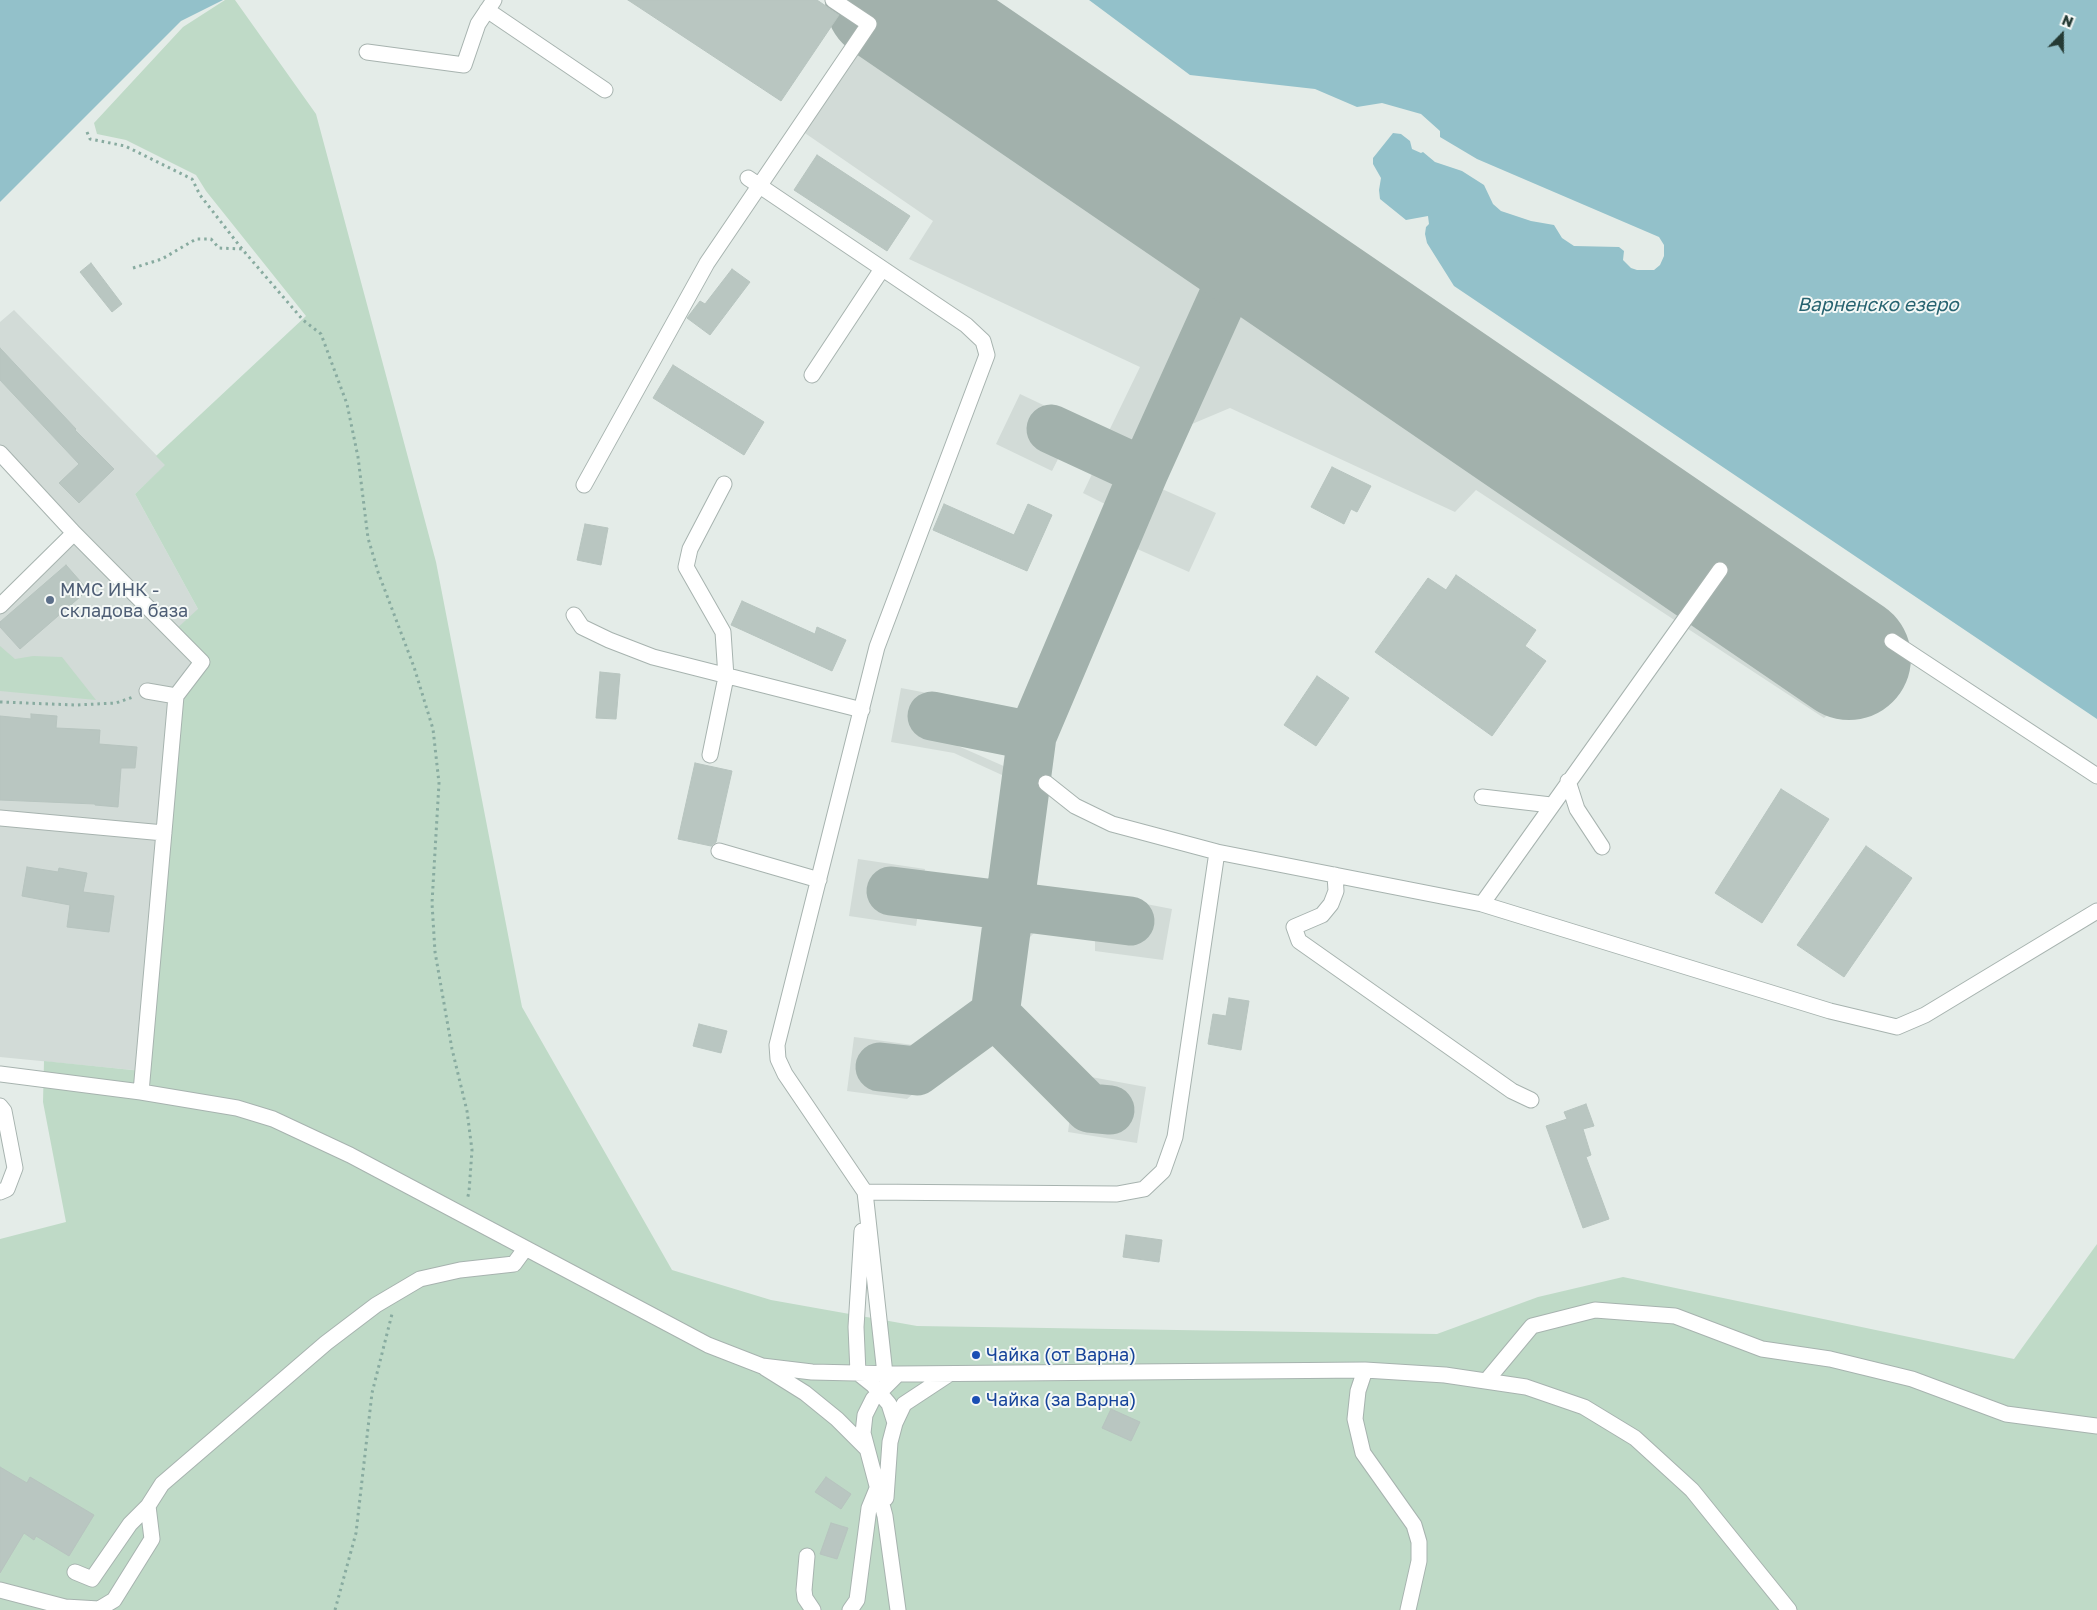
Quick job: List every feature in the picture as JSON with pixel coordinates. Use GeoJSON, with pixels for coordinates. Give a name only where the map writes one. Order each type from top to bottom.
{"type":"FeatureCollection","features":[{"type":"Feature","properties":{"kind":"street"},"geometry":{"type":"LineString","coordinates":[[584,485],[707,262],[754,182],[869,24],[834,0]]}},
{"type":"Feature","properties":{"kind":"street"},"geometry":{"type":"LineString","coordinates":[[367,52],[464,65],[478,24],[491,5],[606,90]]}},
{"type":"Feature","properties":{"kind":"street"},"geometry":{"type":"LineString","coordinates":[[754,182],[966,325],[983,341],[987,355],[878,647],[777,1046],[778,1059],[785,1074],[865,1192],[892,1374],[878,1391],[865,1415],[863,1433],[885,1516],[898,1610]]}},
{"type":"Feature","properties":{"kind":"street"},"geometry":{"type":"LineString","coordinates":[[812,375],[882,269]]}},
{"type":"Feature","properties":{"kind":"street"},"geometry":{"type":"LineString","coordinates":[[0,453],[74,533],[202,662],[176,696],[141,1092]]}},
{"type":"Feature","properties":{"kind":"street"},"geometry":{"type":"LineString","coordinates":[[710,755],[726,677],[723,632],[686,567],[690,549],[724,484]]}},
{"type":"Feature","properties":{"kind":"street"},"geometry":{"type":"LineString","coordinates":[[0,606],[74,533]]}},
{"type":"Feature","properties":{"kind":"street"},"geometry":{"type":"LineString","coordinates":[[1482,904],[1720,570]]}},
{"type":"Feature","properties":{"kind":"street"},"geometry":{"type":"LineString","coordinates":[[574,615],[582,627],[608,640],[653,657],[862,710]]}},
{"type":"Feature","properties":{"kind":"street"},"geometry":{"type":"LineString","coordinates":[[1892,641],[2097,776]]}},
{"type":"Feature","properties":{"kind":"street"},"geometry":{"type":"LineString","coordinates":[[147,691],[176,696]]}},
{"type":"Feature","properties":{"kind":"street"},"geometry":{"type":"LineString","coordinates":[[1568,781],[1577,809],[1602,847]]}},
{"type":"Feature","properties":{"kind":"street"},"geometry":{"type":"LineString","coordinates":[[1046,783],[1075,806],[1112,824],[1217,852],[1482,904],[1830,1011],[1897,1027],[1925,1015],[2097,911]]}},
{"type":"Feature","properties":{"kind":"street"},"geometry":{"type":"LineString","coordinates":[[1482,797],[1552,805]]}},
{"type":"Feature","properties":{"kind":"street"},"geometry":{"type":"LineString","coordinates":[[0,818],[164,833]]}},
{"type":"Feature","properties":{"kind":"street"},"geometry":{"type":"LineString","coordinates":[[719,851],[819,880]]}},
{"type":"Feature","properties":{"kind":"street"},"geometry":{"type":"LineString","coordinates":[[865,1192],[1117,1194],[1144,1189],[1163,1171],[1175,1137],[1217,852]]}},
{"type":"Feature","properties":{"kind":"street"},"geometry":{"type":"LineString","coordinates":[[1336,875],[1336,891],[1331,904],[1322,915],[1294,927],[1299,942],[1512,1091],[1531,1100]]}},
{"type":"Feature","properties":{"kind":"street"},"geometry":{"type":"LineString","coordinates":[[0,1074],[141,1092],[237,1108],[273,1119],[350,1154],[461,1215],[708,1345],[762,1366],[805,1394],[838,1419],[869,1452]]}},
{"type":"Feature","properties":{"kind":"street"},"geometry":{"type":"LineString","coordinates":[[0,1106],[4,1111],[15,1168],[7,1189],[0,1192]]}},
{"type":"Feature","properties":{"kind":"street"},"geometry":{"type":"LineString","coordinates":[[865,1192],[856,1327],[858,1373],[878,1391],[888,1404],[895,1422]]}},
{"type":"Feature","properties":{"kind":"street"},"geometry":{"type":"LineString","coordinates":[[75,1572],[92,1579],[130,1524],[148,1506],[162,1484],[319,1349],[376,1305],[420,1279],[460,1270],[514,1264],[525,1249]]}},
{"type":"Feature","properties":{"kind":"street"},"geometry":{"type":"LineString","coordinates":[[1487,1380],[1532,1326],[1595,1310],[1675,1316],[1762,1349],[1830,1359],[1912,1379],[2006,1414],[2097,1426]]}},
{"type":"Feature","properties":{"kind":"street"},"geometry":{"type":"LineString","coordinates":[[762,1366],[812,1372],[892,1374],[1365,1370],[1445,1375],[1526,1387],[1584,1407],[1635,1438],[1692,1490],[1789,1610]]}},
{"type":"Feature","properties":{"kind":"street"},"geometry":{"type":"LineString","coordinates":[[1365,1370],[1358,1391],[1355,1419],[1363,1453],[1414,1525],[1419,1542],[1419,1561],[1408,1610]]}},
{"type":"Feature","properties":{"kind":"street"},"geometry":{"type":"LineString","coordinates":[[885,1516],[890,1442],[895,1422],[904,1404],[950,1374]]}},
{"type":"Feature","properties":{"kind":"street"},"geometry":{"type":"LineString","coordinates":[[850,1610],[857,1600],[869,1508],[878,1486]]}},
{"type":"Feature","properties":{"kind":"street"},"geometry":{"type":"LineString","coordinates":[[0,1590],[64,1607],[99,1609],[114,1600],[152,1539],[148,1506]]}},
{"type":"Feature","properties":{"kind":"street"},"geometry":{"type":"LineString","coordinates":[[808,1556],[804,1590],[805,1598],[813,1610]]}},
{"type":"Feature","properties":{"kind":"path"},"geometry":{"type":"LineString","coordinates":[[87,132],[90,139],[125,146],[192,179],[200,195],[242,249],[303,320],[321,334],[347,404],[358,457],[368,538],[378,572],[414,667],[433,729],[439,783],[432,903],[435,952],[452,1049],[467,1111],[472,1150],[469,1192],[461,1215]]}},
{"type":"Feature","properties":{"kind":"path"},"geometry":{"type":"LineString","coordinates":[[133,268],[162,259],[196,239],[211,239],[219,248],[242,249]]}},
{"type":"Feature","properties":{"kind":"path"},"geometry":{"type":"LineString","coordinates":[[0,702],[76,705],[116,703],[147,691]]}},
{"type":"Feature","properties":{"kind":"path"},"geometry":{"type":"LineString","coordinates":[[335,1610],[356,1533],[372,1393],[398,1292]]}},
{"type":"Feature","properties":{"kind":"shaded area"},"geometry":{"type":"Polygon","coordinates":[[[833,0],[944,0],[1902,626],[1878,670],[1824,718],[1476,490],[1455,512],[1230,408],[1192,424],[1162,489],[1216,513],[1189,572],[1135,548],[1052,735],[1044,798],[1029,877],[1046,901],[1095,906],[1110,897],[1172,909],[1163,960],[1095,951],[1095,936],[1037,930],[1022,945],[1014,1015],[1069,1073],[1146,1087],[1137,1143],[1068,1132],[1070,1117],[1007,1042],[978,1038],[907,1099],[847,1091],[854,1037],[928,1047],[978,1011],[986,932],[980,918],[919,908],[916,926],[849,916],[858,859],[925,869],[922,888],[977,894],[1001,872],[1015,781],[954,753],[891,742],[901,688],[964,700],[962,712],[1005,720],[1028,709],[1115,509],[1083,493],[1093,472],[1059,457],[1052,471],[996,444],[1020,394],[1107,435],[1140,367],[909,259],[933,221],[799,129],[869,24],[833,0]],[[957,737],[958,746],[1015,771],[1016,759],[1004,744],[957,737]]]}},
{"type":"Feature","properties":{"kind":"shaded area"},"geometry":{"type":"Polygon","coordinates":[[[14,310],[166,465],[135,494],[198,609],[202,662],[143,1071],[0,1057],[0,606],[74,533],[0,453],[0,322],[14,310]]]}},
{"type":"Feature","properties":{"kind":"green space"},"geometry":{"type":"Polygon","coordinates":[[[225,0],[235,0],[316,114],[436,562],[522,1007],[672,1270],[771,1300],[917,1326],[1437,1334],[1538,1297],[1623,1277],[2014,1359],[2097,1244],[2097,1610],[0,1610],[0,1239],[66,1222],[43,1102],[44,1061],[142,1071],[176,696],[202,662],[173,632],[198,609],[135,494],[165,465],[156,456],[306,316],[206,191],[196,175],[126,140],[97,134],[94,123],[183,27],[225,0]]]}},
{"type":"Feature","properties":{"kind":"green space"},"geometry":{"type":"Polygon","coordinates":[[[0,646],[15,659],[33,656],[62,657],[96,700],[0,691],[0,646]]]}},
{"type":"Feature","properties":{"kind":"water"},"geometry":{"type":"Polygon","coordinates":[[[0,0],[223,0],[181,21],[0,202],[0,0]]]}},
{"type":"Feature","properties":{"kind":"water","name":"Варненско езеро"},"geometry":{"type":"Polygon","coordinates":[[[1089,0],[2097,0],[2097,719],[1454,286],[1427,243],[1425,234],[1426,227],[1429,224],[1428,216],[1406,220],[1380,199],[1381,178],[1373,164],[1373,158],[1393,133],[1401,134],[1410,141],[1412,149],[1423,152],[1435,162],[1462,171],[1484,185],[1493,204],[1501,211],[1531,221],[1554,225],[1562,238],[1574,246],[1619,247],[1624,251],[1623,260],[1631,268],[1637,270],[1654,270],[1660,265],[1664,256],[1664,245],[1659,237],[1477,159],[1440,137],[1440,131],[1421,114],[1382,103],[1357,107],[1315,89],[1190,75],[1089,0]]]}},
{"type":"Feature","properties":{"kind":"building"},"geometry":{"type":"Polygon","coordinates":[[[628,0],[817,0],[839,15],[781,101],[628,0]]]}},
{"type":"Feature","properties":{"kind":"building"},"geometry":{"type":"Polygon","coordinates":[[[817,155],[910,216],[887,251],[794,190],[817,155]]]}},
{"type":"Feature","properties":{"kind":"building"},"geometry":{"type":"Polygon","coordinates":[[[91,263],[122,304],[112,312],[80,272],[91,263]]]}},
{"type":"Feature","properties":{"kind":"building"},"geometry":{"type":"Polygon","coordinates":[[[732,269],[750,282],[710,335],[687,318],[700,301],[705,304],[732,269]]]}},
{"type":"Feature","properties":{"kind":"building"},"geometry":{"type":"Polygon","coordinates":[[[0,348],[75,430],[114,469],[79,503],[59,483],[79,464],[0,380],[0,348]]]}},
{"type":"Feature","properties":{"kind":"building"},"geometry":{"type":"Polygon","coordinates":[[[673,365],[764,422],[744,455],[653,398],[673,365]]]}},
{"type":"Feature","properties":{"kind":"building"},"geometry":{"type":"Polygon","coordinates":[[[1332,467],[1371,486],[1357,512],[1351,509],[1344,524],[1311,507],[1332,467]]]}},
{"type":"Feature","properties":{"kind":"building"},"geometry":{"type":"Polygon","coordinates":[[[944,504],[1014,535],[1028,504],[1052,515],[1027,571],[933,530],[944,504]]]}},
{"type":"Feature","properties":{"kind":"building"},"geometry":{"type":"Polygon","coordinates":[[[585,524],[608,528],[601,565],[577,560],[585,524]]]}},
{"type":"Feature","properties":{"kind":"building"},"geometry":{"type":"Polygon","coordinates":[[[66,565],[88,590],[20,649],[0,627],[0,622],[66,565]]]}},
{"type":"Feature","properties":{"kind":"building"},"geometry":{"type":"Polygon","coordinates":[[[1456,575],[1536,630],[1525,646],[1546,661],[1492,736],[1375,652],[1428,578],[1446,590],[1456,575]]]}},
{"type":"Feature","properties":{"kind":"building"},"geometry":{"type":"Polygon","coordinates":[[[742,601],[815,634],[817,627],[846,640],[832,671],[731,625],[742,601]]]}},
{"type":"Feature","properties":{"kind":"building"},"geometry":{"type":"Polygon","coordinates":[[[600,672],[620,674],[616,719],[596,718],[600,672]]]}},
{"type":"Feature","properties":{"kind":"building"},"geometry":{"type":"Polygon","coordinates":[[[1317,676],[1349,698],[1316,746],[1284,725],[1317,676]]]}},
{"type":"Feature","properties":{"kind":"building"},"geometry":{"type":"Polygon","coordinates":[[[31,714],[57,716],[56,728],[100,730],[99,744],[137,747],[135,768],[121,768],[118,807],[95,804],[0,800],[0,716],[31,719],[31,714]]]}},
{"type":"Feature","properties":{"kind":"building"},"geometry":{"type":"Polygon","coordinates":[[[695,763],[732,771],[716,842],[711,846],[678,839],[695,763]]]}},
{"type":"Feature","properties":{"kind":"building"},"geometry":{"type":"Polygon","coordinates":[[[1781,789],[1829,819],[1762,923],[1715,893],[1781,789]]]}},
{"type":"Feature","properties":{"kind":"building"},"geometry":{"type":"Polygon","coordinates":[[[1866,846],[1912,878],[1844,977],[1797,945],[1866,846]]]}},
{"type":"Feature","properties":{"kind":"building"},"geometry":{"type":"Polygon","coordinates":[[[27,867],[58,872],[59,868],[87,873],[83,892],[114,896],[109,932],[67,927],[70,905],[22,896],[27,867]]]}},
{"type":"Feature","properties":{"kind":"building"},"geometry":{"type":"Polygon","coordinates":[[[1229,998],[1249,1001],[1241,1050],[1208,1044],[1213,1014],[1226,1016],[1229,998]]]}},
{"type":"Feature","properties":{"kind":"building"},"geometry":{"type":"Polygon","coordinates":[[[699,1024],[727,1031],[721,1053],[693,1046],[699,1024]]]}},
{"type":"Feature","properties":{"kind":"building"},"geometry":{"type":"Polygon","coordinates":[[[1586,1104],[1594,1126],[1583,1129],[1591,1155],[1586,1157],[1609,1219],[1583,1228],[1546,1126],[1567,1119],[1564,1112],[1586,1104]]]}},
{"type":"Feature","properties":{"kind":"building"},"geometry":{"type":"Polygon","coordinates":[[[1126,1235],[1162,1240],[1159,1262],[1123,1257],[1126,1235]]]}},
{"type":"Feature","properties":{"kind":"building"},"geometry":{"type":"Polygon","coordinates":[[[1111,1409],[1140,1422],[1131,1441],[1102,1428],[1111,1409]]]}},
{"type":"Feature","properties":{"kind":"building"},"geometry":{"type":"Polygon","coordinates":[[[0,1467],[27,1483],[30,1477],[94,1515],[69,1556],[36,1536],[34,1540],[24,1533],[0,1573],[0,1467]]]}},
{"type":"Feature","properties":{"kind":"building"},"geometry":{"type":"Polygon","coordinates":[[[826,1477],[851,1494],[841,1509],[815,1492],[826,1477]]]}},
{"type":"Feature","properties":{"kind":"building"},"geometry":{"type":"Polygon","coordinates":[[[831,1523],[848,1528],[837,1559],[820,1554],[831,1523]]]}},
{"type":"Feature","properties":{"kind":"taxiway"},"geometry":{"type":"LineString","coordinates":[[880,1067],[917,1071],[995,1014],[1032,736],[1144,472],[1246,246]]}},
{"type":"Feature","properties":{"kind":"taxiway"},"geometry":{"type":"LineString","coordinates":[[1051,429],[1144,472]]}},
{"type":"Feature","properties":{"kind":"taxiway"},"geometry":{"type":"LineString","coordinates":[[932,716],[1032,736]]}},
{"type":"Feature","properties":{"kind":"taxiway"},"geometry":{"type":"LineString","coordinates":[[891,891],[1130,921]]}},
{"type":"Feature","properties":{"kind":"taxiway"},"geometry":{"type":"LineString","coordinates":[[995,1014],[1089,1108],[1110,1110]]}},
{"type":"Feature","properties":{"kind":"runway"},"geometry":{"type":"LineString","coordinates":[[887,0],[1849,658]]}},
{"type":"Feature","properties":{"kind":"place","name":"ММС ИНК - складова база"},"geometry":{"type":"Point","coordinates":[50,600]}},
{"type":"Feature","properties":{"kind":"place","name":"Чайка (от Варна)"},"geometry":{"type":"Point","coordinates":[976,1355]}},
{"type":"Feature","properties":{"kind":"place","name":"Чайка (за Варна)"},"geometry":{"type":"Point","coordinates":[976,1400]}}]}
